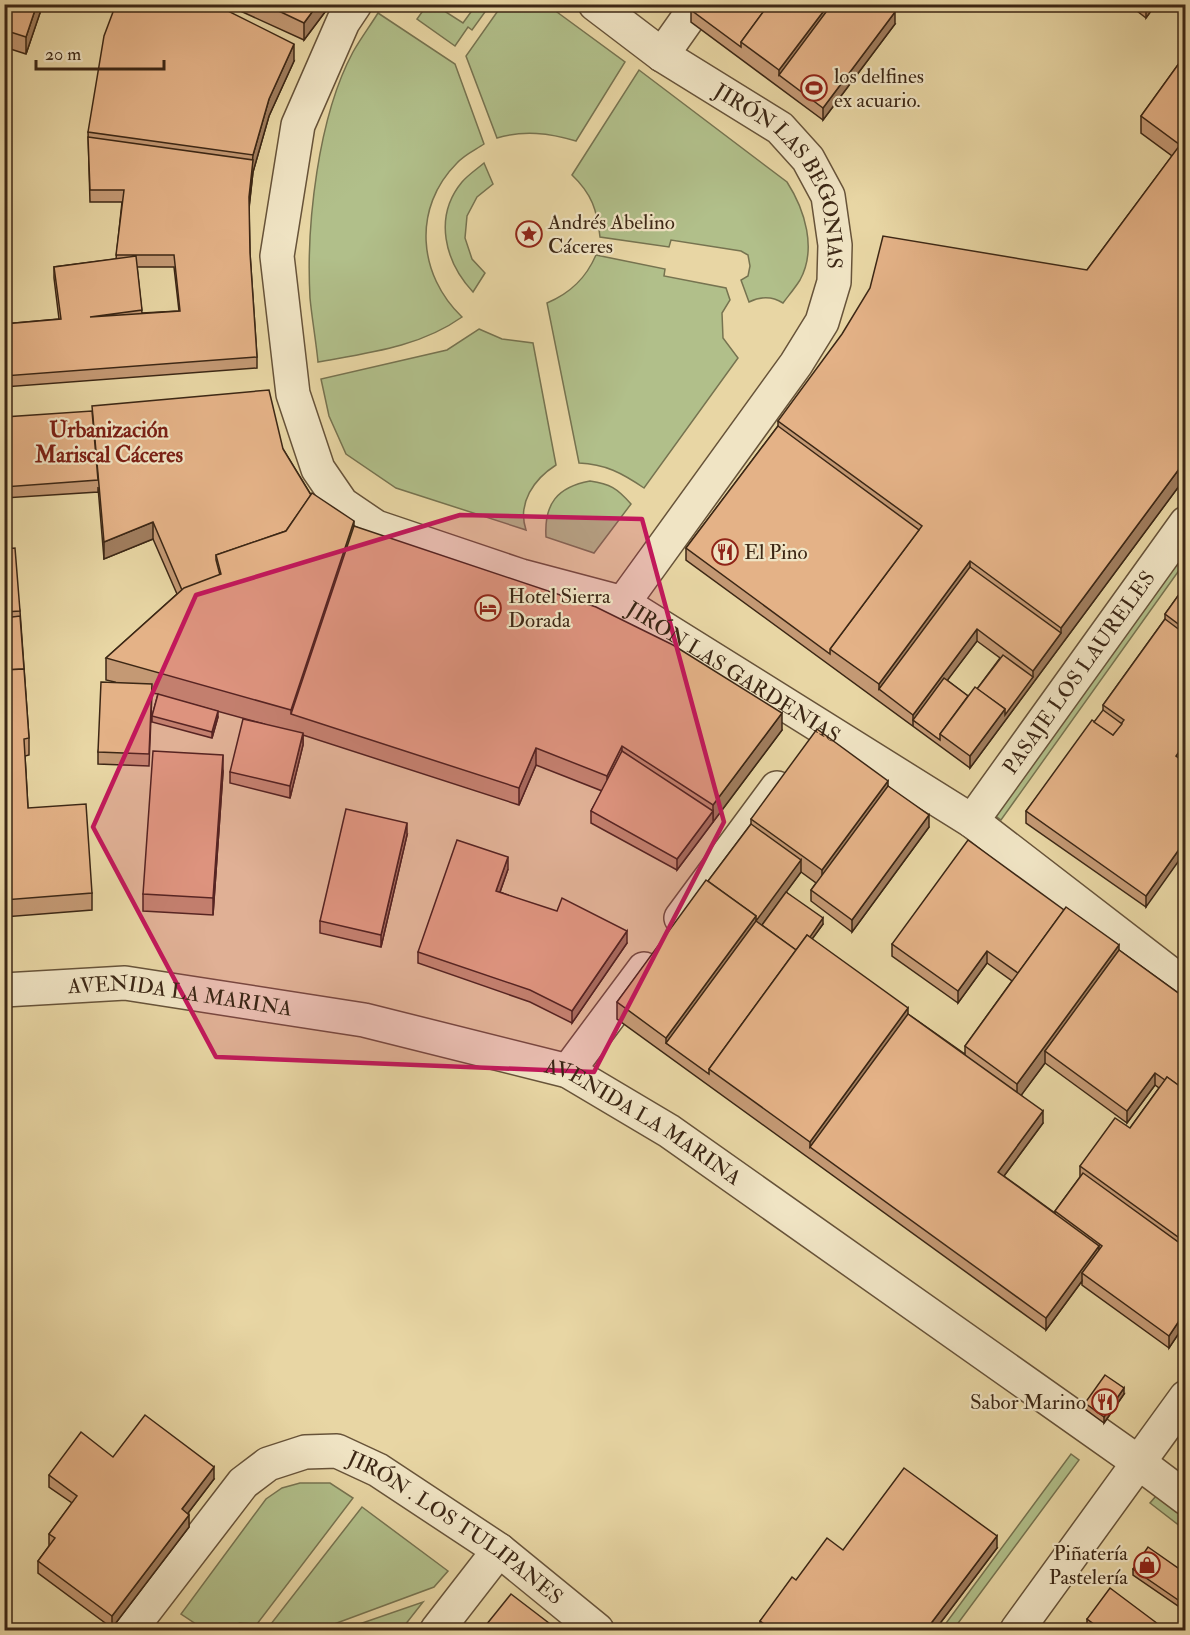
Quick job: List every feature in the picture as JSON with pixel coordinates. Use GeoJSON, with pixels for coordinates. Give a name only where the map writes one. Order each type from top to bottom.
{"type":"FeatureCollection","features":[{"type":"Feature","properties":{"kind":"street","name":"JIRÓN LAS GARDENIAS"},"geometry":{"type":"LineString","coordinates":[[355,4],[344,22],[298,125],[277,256],[294,394],[318,469],[342,504],[376,527],[522,576],[623,603],[807,747],[972,821],[1185,986]]}},
{"type":"Feature","properties":{"kind":"street","name":"JIRÓN LAS BEGONIAS"},"geometry":{"type":"LineString","coordinates":[[596,4],[662,55],[780,128],[808,159],[828,196],[835,245],[834,282],[822,322],[795,364],[623,603]]}},
{"type":"Feature","properties":{"kind":"street"},"geometry":{"type":"LineString","coordinates":[[662,55],[698,4]]}},
{"type":"Feature","properties":{"kind":"street"},"geometry":{"type":"LineString","coordinates":[[259,398],[294,394]]}},
{"type":"Feature","properties":{"kind":"street","name":"PASAJE LOS LAURELES"},"geometry":{"type":"LineString","coordinates":[[972,821],[1185,523]]}},
{"type":"Feature","properties":{"kind":"street"},"geometry":{"type":"LineString","coordinates":[[568,1071],[807,747]]}},
{"type":"Feature","properties":{"kind":"street","name":"AVENIDA LA MARINA"},"geometry":{"type":"LineString","coordinates":[[4,990],[125,983],[364,1020],[568,1071],[669,1131],[1138,1462],[1185,1498]]}},
{"type":"Feature","properties":{"kind":"street"},"geometry":{"type":"LineString","coordinates":[[1017,1630],[1185,1397]]}},
{"type":"Feature","properties":{"kind":"street","name":"JIRÓN . LOS TULIPANES"},"geometry":{"type":"LineString","coordinates":[[130,1630],[243,1483],[268,1464],[305,1452],[337,1451],[378,1470],[499,1550],[597,1630]]}},
{"type":"Feature","properties":{"kind":"street"},"geometry":{"type":"LineString","coordinates":[[437,1630],[499,1550]]}},
{"type":"Feature","properties":{"kind":"highlighted area"},"geometry":{"type":"Polygon","coordinates":[[[460,515],[642,519],[724,822],[594,1072],[216,1057],[93,827],[196,595],[460,515]]]}},
{"type":"Feature","properties":{"kind":"green space"},"geometry":{"type":"Polygon","coordinates":[[[546,4],[625,62],[576,141],[536,134],[517,134],[497,138],[466,56],[502,5],[546,4]]]}},
{"type":"Feature","properties":{"kind":"green space"},"geometry":{"type":"Polygon","coordinates":[[[427,5],[435,5],[463,23],[476,5],[490,5],[472,30],[468,27],[455,46],[417,19],[427,5]]]}},
{"type":"Feature","properties":{"kind":"green space"},"geometry":{"type":"Polygon","coordinates":[[[378,13],[455,64],[484,144],[460,160],[442,181],[427,220],[426,241],[429,262],[436,282],[447,300],[462,317],[446,327],[411,342],[374,352],[318,362],[309,269],[317,172],[323,139],[341,78],[353,52],[378,13]]]}},
{"type":"Feature","properties":{"kind":"green space"},"geometry":{"type":"Polygon","coordinates":[[[639,70],[787,182],[804,217],[808,256],[800,280],[783,303],[766,298],[749,302],[741,280],[748,276],[750,266],[748,255],[741,251],[671,240],[669,247],[600,237],[589,196],[572,175],[639,70]]]}},
{"type":"Feature","properties":{"kind":"green space"},"geometry":{"type":"Polygon","coordinates":[[[484,163],[493,184],[477,197],[467,216],[465,238],[472,259],[485,273],[473,292],[455,267],[446,239],[445,224],[453,196],[464,179],[484,163]]]}},
{"type":"Feature","properties":{"kind":"green space"},"geometry":{"type":"Polygon","coordinates":[[[596,255],[665,269],[664,276],[726,288],[730,300],[722,313],[723,338],[738,358],[644,488],[613,470],[579,463],[547,303],[563,295],[577,284],[588,271],[596,255]]]}},
{"type":"Feature","properties":{"kind":"green space"},"geometry":{"type":"Polygon","coordinates":[[[479,329],[502,339],[533,343],[556,465],[541,477],[529,493],[524,510],[526,530],[396,488],[346,454],[329,416],[321,379],[447,350],[479,329]]]}},
{"type":"Feature","properties":{"kind":"green space"},"geometry":{"type":"Polygon","coordinates":[[[590,481],[613,488],[631,504],[594,553],[546,537],[547,515],[555,499],[569,488],[590,481]]]}},
{"type":"Feature","properties":{"kind":"green space"},"geometry":{"type":"Polygon","coordinates":[[[1185,546],[1185,562],[1001,820],[993,814],[1185,546]]]}},
{"type":"Feature","properties":{"kind":"green space"},"geometry":{"type":"Polygon","coordinates":[[[1071,1454],[1079,1460],[953,1630],[941,1630],[1071,1454]]]}},
{"type":"Feature","properties":{"kind":"green space"},"geometry":{"type":"Polygon","coordinates":[[[300,1483],[330,1483],[353,1498],[257,1624],[240,1623],[221,1630],[205,1630],[181,1614],[266,1499],[282,1488],[300,1483]]]}},
{"type":"Feature","properties":{"kind":"green space"},"geometry":{"type":"Polygon","coordinates":[[[1156,1496],[1185,1519],[1185,1530],[1150,1503],[1156,1496]]]}},
{"type":"Feature","properties":{"kind":"green space"},"geometry":{"type":"Polygon","coordinates":[[[362,1507],[448,1571],[434,1587],[318,1630],[267,1629],[362,1507]]]}},
{"type":"Feature","properties":{"kind":"green space"},"geometry":{"type":"Polygon","coordinates":[[[423,1602],[401,1630],[342,1630],[423,1602]]]}},
{"type":"Feature","properties":{"kind":"building"},"geometry":{"type":"Polygon","coordinates":[[[4,4],[37,4],[26,37],[4,30],[4,4]]]}},
{"type":"Feature","properties":{"kind":"building"},"geometry":{"type":"Polygon","coordinates":[[[116,4],[214,4],[294,44],[269,99],[253,155],[88,132],[104,36],[116,4]]]}},
{"type":"Feature","properties":{"kind":"building"},"geometry":{"type":"Polygon","coordinates":[[[264,4],[318,4],[304,23],[264,4]]]}},
{"type":"Feature","properties":{"kind":"building"},"geometry":{"type":"Polygon","coordinates":[[[695,4],[769,4],[741,42],[741,47],[691,10],[695,4]]]}},
{"type":"Feature","properties":{"kind":"building"},"geometry":{"type":"Polygon","coordinates":[[[769,4],[829,4],[779,70],[741,42],[769,4]]]}},
{"type":"Feature","properties":{"kind":"building"},"geometry":{"type":"Polygon","coordinates":[[[832,4],[885,4],[895,12],[823,108],[779,75],[832,4]]]}},
{"type":"Feature","properties":{"kind":"building"},"geometry":{"type":"Polygon","coordinates":[[[1185,55],[1185,461],[1061,628],[970,561],[879,684],[830,649],[922,526],[778,421],[842,334],[870,288],[883,236],[1087,270],[1180,145],[1141,116],[1185,55]]]}},
{"type":"Feature","properties":{"kind":"building"},"geometry":{"type":"Polygon","coordinates":[[[88,137],[253,160],[249,197],[250,253],[257,357],[4,376],[4,324],[61,319],[54,267],[136,256],[142,310],[90,317],[180,311],[174,255],[116,255],[124,190],[90,190],[88,137]]]}},
{"type":"Feature","properties":{"kind":"building"},"geometry":{"type":"Polygon","coordinates":[[[269,390],[283,449],[311,495],[286,531],[216,555],[220,575],[182,590],[153,522],[104,542],[92,406],[269,390]]]}},
{"type":"Feature","properties":{"kind":"building"},"geometry":{"type":"Polygon","coordinates":[[[92,411],[98,480],[4,487],[4,417],[92,411]]]}},
{"type":"Feature","properties":{"kind":"building"},"geometry":{"type":"Polygon","coordinates":[[[778,426],[919,530],[830,649],[830,654],[686,548],[778,426]]]}},
{"type":"Feature","properties":{"kind":"building"},"geometry":{"type":"Polygon","coordinates":[[[312,493],[354,521],[291,710],[106,658],[184,588],[221,574],[216,555],[286,531],[312,493]]]}},
{"type":"Feature","properties":{"kind":"building"},"geometry":{"type":"Polygon","coordinates":[[[354,526],[596,607],[673,645],[782,713],[713,805],[622,746],[607,776],[536,748],[519,788],[291,714],[354,526]]]}},
{"type":"Feature","properties":{"kind":"building"},"geometry":{"type":"Polygon","coordinates":[[[15,548],[20,611],[4,612],[4,549],[15,548]]]}},
{"type":"Feature","properties":{"kind":"building"},"geometry":{"type":"Polygon","coordinates":[[[970,567],[1061,633],[1033,671],[977,629],[913,715],[879,689],[970,567]]]}},
{"type":"Feature","properties":{"kind":"building"},"geometry":{"type":"Polygon","coordinates":[[[1185,586],[1185,629],[1165,614],[1185,586]]]}},
{"type":"Feature","properties":{"kind":"building"},"geometry":{"type":"Polygon","coordinates":[[[20,616],[24,669],[4,670],[4,618],[20,616]]]}},
{"type":"Feature","properties":{"kind":"building"},"geometry":{"type":"Polygon","coordinates":[[[1165,619],[1185,634],[1185,743],[1176,756],[1185,763],[1185,841],[1146,896],[1026,811],[1092,720],[1113,735],[1124,720],[1103,705],[1165,619]]]}},
{"type":"Feature","properties":{"kind":"building"},"geometry":{"type":"Polygon","coordinates":[[[1003,655],[1033,677],[1005,715],[1005,709],[977,689],[1003,655]]]}},
{"type":"Feature","properties":{"kind":"building"},"geometry":{"type":"Polygon","coordinates":[[[24,669],[29,738],[24,739],[28,808],[86,804],[92,893],[4,900],[4,670],[24,669]]]}},
{"type":"Feature","properties":{"kind":"building"},"geometry":{"type":"Polygon","coordinates":[[[944,678],[968,696],[940,734],[940,740],[913,720],[944,678]]]}},
{"type":"Feature","properties":{"kind":"building"},"geometry":{"type":"Polygon","coordinates":[[[101,682],[152,684],[149,754],[98,752],[101,682]]]}},
{"type":"Feature","properties":{"kind":"building"},"geometry":{"type":"Polygon","coordinates":[[[975,687],[1005,709],[970,756],[940,734],[975,687]]]}},
{"type":"Feature","properties":{"kind":"building"},"geometry":{"type":"Polygon","coordinates":[[[158,694],[218,711],[212,732],[152,716],[158,694]]]}},
{"type":"Feature","properties":{"kind":"building"},"geometry":{"type":"Polygon","coordinates":[[[1103,710],[1122,724],[1113,735],[1094,722],[1103,710]]]}},
{"type":"Feature","properties":{"kind":"building"},"geometry":{"type":"Polygon","coordinates":[[[243,719],[303,733],[290,786],[230,772],[243,719]]]}},
{"type":"Feature","properties":{"kind":"building"},"geometry":{"type":"Polygon","coordinates":[[[817,729],[888,781],[822,870],[751,819],[817,729]]]}},
{"type":"Feature","properties":{"kind":"building"},"geometry":{"type":"Polygon","coordinates":[[[153,751],[223,755],[213,898],[143,894],[153,751]]]}},
{"type":"Feature","properties":{"kind":"building"},"geometry":{"type":"Polygon","coordinates":[[[622,751],[713,811],[677,859],[591,811],[622,751]]]}},
{"type":"Feature","properties":{"kind":"building"},"geometry":{"type":"Polygon","coordinates":[[[888,786],[929,815],[852,920],[811,890],[888,786]]]}},
{"type":"Feature","properties":{"kind":"building"},"geometry":{"type":"Polygon","coordinates":[[[346,809],[407,823],[381,935],[320,921],[346,809]]]}},
{"type":"Feature","properties":{"kind":"building"},"geometry":{"type":"Polygon","coordinates":[[[751,824],[801,860],[756,921],[756,916],[708,881],[751,824]]]}},
{"type":"Feature","properties":{"kind":"building"},"geometry":{"type":"Polygon","coordinates":[[[457,840],[508,857],[496,891],[557,911],[562,898],[627,931],[572,1011],[530,990],[418,952],[457,840]]]}},
{"type":"Feature","properties":{"kind":"building"},"geometry":{"type":"Polygon","coordinates":[[[968,840],[1064,910],[1018,973],[987,951],[958,991],[892,944],[968,840]]]}},
{"type":"Feature","properties":{"kind":"building"},"geometry":{"type":"Polygon","coordinates":[[[706,880],[756,916],[666,1038],[617,1002],[706,880]]]}},
{"type":"Feature","properties":{"kind":"building"},"geometry":{"type":"Polygon","coordinates":[[[786,892],[823,918],[810,937],[807,935],[796,950],[762,925],[786,892]]]}},
{"type":"Feature","properties":{"kind":"building"},"geometry":{"type":"Polygon","coordinates":[[[1066,907],[1119,945],[1017,1084],[965,1046],[1066,907]]]}},
{"type":"Feature","properties":{"kind":"building"},"geometry":{"type":"Polygon","coordinates":[[[756,921],[796,950],[709,1069],[709,1074],[666,1043],[756,921]]]}},
{"type":"Feature","properties":{"kind":"building"},"geometry":{"type":"Polygon","coordinates":[[[807,935],[908,1008],[810,1142],[709,1069],[807,935]]]}},
{"type":"Feature","properties":{"kind":"building"},"geometry":{"type":"Polygon","coordinates":[[[1119,950],[1185,998],[1185,1090],[1167,1077],[1165,1080],[1155,1073],[1127,1111],[1045,1051],[1119,950]]]}},
{"type":"Feature","properties":{"kind":"building"},"geometry":{"type":"Polygon","coordinates":[[[908,1014],[1043,1111],[998,1172],[1099,1246],[1046,1318],[810,1147],[908,1014]]]}},
{"type":"Feature","properties":{"kind":"building"},"geometry":{"type":"Polygon","coordinates":[[[1167,1077],[1185,1090],[1185,1242],[1080,1166],[1115,1118],[1130,1128],[1167,1077]]]}},
{"type":"Feature","properties":{"kind":"building"},"geometry":{"type":"Polygon","coordinates":[[[1083,1173],[1185,1247],[1185,1312],[1169,1336],[1082,1273],[1102,1246],[1055,1211],[1083,1173]]]}},
{"type":"Feature","properties":{"kind":"building","name":"Sabor Marino"},"geometry":{"type":"Polygon","coordinates":[[[1105,1375],[1124,1388],[1104,1417],[1085,1403],[1105,1375]]]}},
{"type":"Feature","properties":{"kind":"building"},"geometry":{"type":"Polygon","coordinates":[[[145,1415],[214,1467],[182,1509],[189,1515],[112,1616],[38,1561],[55,1538],[49,1534],[77,1496],[49,1475],[81,1432],[113,1457],[145,1415]]]}},
{"type":"Feature","properties":{"kind":"building"},"geometry":{"type":"Polygon","coordinates":[[[904,1468],[997,1536],[926,1630],[772,1630],[760,1621],[792,1577],[796,1580],[827,1538],[843,1550],[904,1468]]]}},
{"type":"Feature","properties":{"kind":"building"},"geometry":{"type":"Polygon","coordinates":[[[1148,1547],[1185,1573],[1184,1604],[1133,1569],[1148,1547]]]}},
{"type":"Feature","properties":{"kind":"building"},"geometry":{"type":"Polygon","coordinates":[[[1110,1588],[1162,1627],[1159,1630],[1102,1630],[1087,1619],[1110,1588]]]}},
{"type":"Feature","properties":{"kind":"building"},"geometry":{"type":"Polygon","coordinates":[[[511,1594],[558,1630],[482,1630],[511,1594]]]}},
{"type":"Feature","properties":{"kind":"place","name":"los delfines ex acuario."},"geometry":{"type":"Point","coordinates":[814,88]}},
{"type":"Feature","properties":{"kind":"place","name":"Andrés Abelino Cáceres"},"geometry":{"type":"Point","coordinates":[529,234]}},
{"type":"Feature","properties":{"kind":"place","name":"El Pino"},"geometry":{"type":"Point","coordinates":[725,552]}},
{"type":"Feature","properties":{"kind":"place","name":"Hotel Sierra Dorada"},"geometry":{"type":"Point","coordinates":[488,608]}},
{"type":"Feature","properties":{"kind":"place","name":"Sabor Marino"},"geometry":{"type":"Point","coordinates":[1105,1402]}},
{"type":"Feature","properties":{"kind":"place","name":"Piñatería Pastelería"},"geometry":{"type":"Point","coordinates":[1147,1565]}},
{"type":"Feature","properties":{"kind":"district","name":"Urbanización Mariscal Cáceres"},"geometry":{"type":"Point","coordinates":[109,443]}}]}
